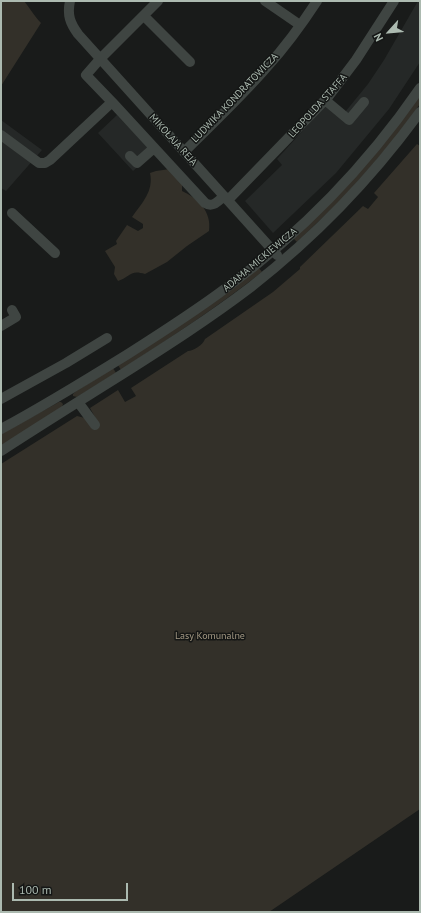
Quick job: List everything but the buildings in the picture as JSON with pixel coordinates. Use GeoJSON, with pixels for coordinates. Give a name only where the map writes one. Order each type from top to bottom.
{"type":"FeatureCollection","features":[{"type":"Feature","properties":{"kind":"street","name":"MIKOŁAJA REJA"},"geometry":{"type":"LineString","coordinates":[[70,1],[68,16],[75,30],[282,261]]}},
{"type":"Feature","properties":{"kind":"street"},"geometry":{"type":"LineString","coordinates":[[158,1],[86,75],[205,203],[209,205],[214,204],[226,198]]}},
{"type":"Feature","properties":{"kind":"street","name":"LUDWIKA KONDRATOWICZA"},"geometry":{"type":"LineString","coordinates":[[184,152],[275,58],[317,1]]}},
{"type":"Feature","properties":{"kind":"street","name":"LEOPOLDA STAFFA"},"geometry":{"type":"LineString","coordinates":[[226,198],[325,100],[356,60],[394,1]]}},
{"type":"Feature","properties":{"kind":"street"},"geometry":{"type":"LineString","coordinates":[[269,2],[300,25]]}},
{"type":"Feature","properties":{"kind":"street"},"geometry":{"type":"LineString","coordinates":[[144,16],[190,62]]}},
{"type":"Feature","properties":{"kind":"street","name":"ADAMA MICKIEWICZA"},"geometry":{"type":"LineString","coordinates":[[1,429],[65,393],[190,314],[227,288],[273,250],[315,212],[354,172],[386,134],[420,88]]}},
{"type":"Feature","properties":{"kind":"street"},"geometry":{"type":"LineString","coordinates":[[325,100],[349,120],[364,102]]}},
{"type":"Feature","properties":{"kind":"street"},"geometry":{"type":"LineString","coordinates":[[1,135],[39,163],[45,162],[50,160],[112,102]]}},
{"type":"Feature","properties":{"kind":"street","name":"ADAMA MICKIEWICZA"},"geometry":{"type":"LineString","coordinates":[[1,451],[201,323],[252,286],[282,261],[345,202],[384,159],[420,112]]}},
{"type":"Feature","properties":{"kind":"street"},"geometry":{"type":"LineString","coordinates":[[130,156],[137,163],[154,148]]}},
{"type":"Feature","properties":{"kind":"street"},"geometry":{"type":"LineString","coordinates":[[12,213],[56,252]]}},
{"type":"Feature","properties":{"kind":"street"},"geometry":{"type":"LineString","coordinates":[[1,326],[16,317],[12,310]]}},
{"type":"Feature","properties":{"kind":"street"},"geometry":{"type":"LineString","coordinates":[[1,399],[66,363],[107,338]]}},
{"type":"Feature","properties":{"kind":"street"},"geometry":{"type":"LineString","coordinates":[[65,393],[95,425]]}},
{"type":"Feature","properties":{"kind":"shaded area"},"geometry":{"type":"Polygon","coordinates":[[[418,1],[420,1],[420,62],[389,109],[336,173],[273,233],[245,201],[282,165],[277,159],[326,105],[341,117],[368,84],[384,60],[418,1]]]}},
{"type":"Feature","properties":{"kind":"shaded area"},"geometry":{"type":"Polygon","coordinates":[[[117,115],[153,153],[133,171],[98,133],[117,115]]]}},
{"type":"Feature","properties":{"kind":"shaded area"},"geometry":{"type":"Polygon","coordinates":[[[1,120],[42,150],[6,191],[1,188],[1,120]]]}},
{"type":"Feature","properties":{"kind":"green space"},"geometry":{"type":"Polygon","coordinates":[[[1,1],[24,1],[41,23],[1,86],[1,1]]]}},
{"type":"Feature","properties":{"kind":"green space"},"geometry":{"type":"Polygon","coordinates":[[[420,94],[420,104],[392,142],[345,196],[297,242],[293,238],[420,94]]]}},
{"type":"Feature","properties":{"kind":"green space","name":"Lasy Komunalne"},"geometry":{"type":"Polygon","coordinates":[[[417,144],[420,146],[420,809],[269,912],[1,912],[1,464],[77,416],[97,421],[90,408],[118,390],[125,402],[136,396],[131,388],[188,351],[198,347],[205,339],[273,292],[300,269],[300,267],[363,206],[368,209],[378,197],[374,193],[417,144]]]}},
{"type":"Feature","properties":{"kind":"green space"},"geometry":{"type":"Polygon","coordinates":[[[170,169],[182,183],[182,191],[203,206],[208,218],[209,231],[167,262],[145,274],[136,272],[118,281],[114,274],[115,267],[105,251],[117,244],[116,241],[127,225],[138,231],[143,228],[143,224],[132,217],[149,191],[151,179],[150,173],[170,169]]]}},
{"type":"Feature","properties":{"kind":"green space"},"geometry":{"type":"Polygon","coordinates":[[[259,268],[262,272],[228,298],[121,370],[118,365],[259,268]]]}},
{"type":"Feature","properties":{"kind":"green space"},"geometry":{"type":"Polygon","coordinates":[[[113,368],[116,373],[77,397],[73,396],[75,392],[113,368]]]}},
{"type":"Feature","properties":{"kind":"green space"},"geometry":{"type":"Polygon","coordinates":[[[59,402],[63,404],[62,407],[1,446],[1,434],[59,402]]]}}]}
